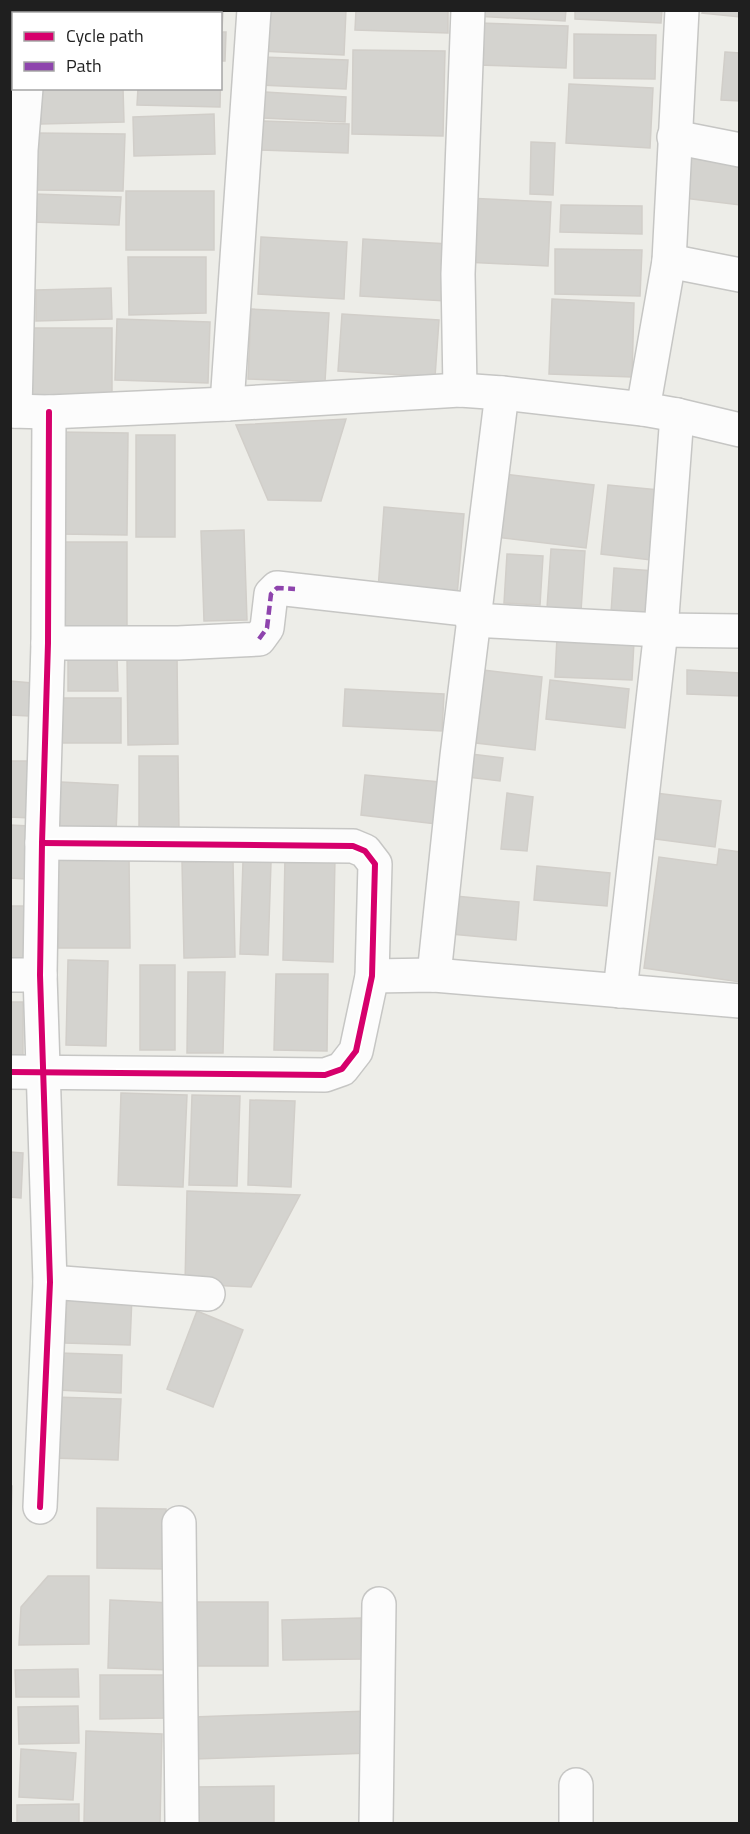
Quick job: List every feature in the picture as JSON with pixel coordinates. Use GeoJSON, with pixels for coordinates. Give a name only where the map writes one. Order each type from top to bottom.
{"type":"FeatureCollection","features":[{"type":"Feature","properties":{"kind":"street"},"geometry":{"type":"LineString","coordinates":[[227,404],[254,10]]}},
{"type":"Feature","properties":{"kind":"street"},"geometry":{"type":"LineString","coordinates":[[460,390],[458,274],[468,10]]}},
{"type":"Feature","properties":{"kind":"street"},"geometry":{"type":"LineString","coordinates":[[643,409],[669,261],[682,10]]}},
{"type":"Feature","properties":{"kind":"street"},"geometry":{"type":"LineString","coordinates":[[26,90],[16,150],[13,411],[49,412],[227,404],[460,390],[643,409],[740,430]]}},
{"type":"Feature","properties":{"kind":"street"},"geometry":{"type":"LineString","coordinates":[[674,138],[740,150]]}},
{"type":"Feature","properties":{"kind":"street"},"geometry":{"type":"LineString","coordinates":[[669,261],[740,275]]}},
{"type":"Feature","properties":{"kind":"street"},"geometry":{"type":"LineString","coordinates":[[434,975],[473,615],[502,393]]}},
{"type":"Feature","properties":{"kind":"street"},"geometry":{"type":"LineString","coordinates":[[40,1507],[50,1282],[43,1073],[25,975],[42,843],[48,643],[49,412]]}},
{"type":"Feature","properties":{"kind":"street"},"geometry":{"type":"LineString","coordinates":[[620,991],[661,630],[677,415]]}},
{"type":"Feature","properties":{"kind":"street"},"geometry":{"type":"LineString","coordinates":[[48,643],[178,643],[259,639],[267,628],[271,594],[277,588],[473,615],[661,630],[740,631]]}},
{"type":"Feature","properties":{"kind":"street"},"geometry":{"type":"LineString","coordinates":[[10,1072],[325,1075],[342,1069],[356,1051],[372,976],[375,864],[364,850],[353,846],[42,843]]}},
{"type":"Feature","properties":{"kind":"street"},"geometry":{"type":"LineString","coordinates":[[372,976],[434,975],[740,1001]]}},
{"type":"Feature","properties":{"kind":"street"},"geometry":{"type":"LineString","coordinates":[[50,1282],[208,1294]]}},
{"type":"Feature","properties":{"kind":"street"},"geometry":{"type":"LineString","coordinates":[[179,1523],[182,1824]]}},
{"type":"Feature","properties":{"kind":"street"},"geometry":{"type":"LineString","coordinates":[[376,1824],[379,1604]]}},
{"type":"Feature","properties":{"kind":"street"},"geometry":{"type":"LineString","coordinates":[[576,1785],[576,1824]]}},
{"type":"Feature","properties":{"kind":"building"},"geometry":{"type":"Polygon","coordinates":[[[10,10],[17,10],[17,12],[12,12],[12,24],[10,24],[10,10]]]}},
{"type":"Feature","properties":{"kind":"building"},"geometry":{"type":"Polygon","coordinates":[[[51,10],[134,10],[134,12],[51,12],[51,10]]]}},
{"type":"Feature","properties":{"kind":"building"},"geometry":{"type":"Polygon","coordinates":[[[141,10],[223,10],[222,30],[222,12],[141,12],[141,10]]]}},
{"type":"Feature","properties":{"kind":"building"},"geometry":{"type":"Polygon","coordinates":[[[262,10],[346,10],[344,55],[260,51],[262,10]]]}},
{"type":"Feature","properties":{"kind":"building"},"geometry":{"type":"Polygon","coordinates":[[[356,10],[448,10],[448,33],[355,30],[356,10]]]}},
{"type":"Feature","properties":{"kind":"building"},"geometry":{"type":"Polygon","coordinates":[[[475,10],[566,10],[565,21],[474,16],[475,10]]]}},
{"type":"Feature","properties":{"kind":"building"},"geometry":{"type":"Polygon","coordinates":[[[575,10],[662,10],[661,23],[575,19],[575,10]]]}},
{"type":"Feature","properties":{"kind":"building"},"geometry":{"type":"Polygon","coordinates":[[[703,10],[740,10],[740,17],[702,13],[703,10]]]}},
{"type":"Feature","properties":{"kind":"building"},"geometry":{"type":"Polygon","coordinates":[[[479,23],[568,26],[566,68],[478,65],[479,23]]]}},
{"type":"Feature","properties":{"kind":"building"},"geometry":{"type":"Polygon","coordinates":[[[10,31],[12,31],[12,49],[10,49],[10,31]]]}},
{"type":"Feature","properties":{"kind":"building"},"geometry":{"type":"Polygon","coordinates":[[[222,32],[226,32],[225,61],[222,61],[222,32]]]}},
{"type":"Feature","properties":{"kind":"building"},"geometry":{"type":"Polygon","coordinates":[[[574,34],[656,35],[655,79],[574,78],[574,34]]]}},
{"type":"Feature","properties":{"kind":"building"},"geometry":{"type":"Polygon","coordinates":[[[353,50],[445,51],[443,136],[352,134],[353,50]]]}},
{"type":"Feature","properties":{"kind":"building"},"geometry":{"type":"Polygon","coordinates":[[[725,52],[740,53],[740,101],[721,100],[725,52]]]}},
{"type":"Feature","properties":{"kind":"building"},"geometry":{"type":"Polygon","coordinates":[[[261,57],[348,60],[346,89],[260,85],[261,57]]]}},
{"type":"Feature","properties":{"kind":"building"},"geometry":{"type":"Polygon","coordinates":[[[569,84],[653,88],[650,148],[566,143],[569,84]]]}},
{"type":"Feature","properties":{"kind":"building"},"geometry":{"type":"Polygon","coordinates":[[[40,90],[123,90],[124,122],[41,124],[40,90]]]}},
{"type":"Feature","properties":{"kind":"building"},"geometry":{"type":"Polygon","coordinates":[[[138,90],[220,90],[220,107],[137,105],[138,90]]]}},
{"type":"Feature","properties":{"kind":"building"},"geometry":{"type":"Polygon","coordinates":[[[265,92],[346,97],[345,122],[263,118],[265,92]]]}},
{"type":"Feature","properties":{"kind":"building"},"geometry":{"type":"Polygon","coordinates":[[[214,114],[215,154],[134,156],[133,117],[214,114]]]}},
{"type":"Feature","properties":{"kind":"building"},"geometry":{"type":"Polygon","coordinates":[[[263,121],[349,124],[348,153],[261,150],[263,121]]]}},
{"type":"Feature","properties":{"kind":"building"},"geometry":{"type":"Polygon","coordinates":[[[37,133],[125,134],[123,191],[36,190],[37,133]]]}},
{"type":"Feature","properties":{"kind":"building"},"geometry":{"type":"Polygon","coordinates":[[[531,142],[555,143],[553,195],[530,194],[531,142]]]}},
{"type":"Feature","properties":{"kind":"building"},"geometry":{"type":"Polygon","coordinates":[[[690,151],[740,157],[740,205],[684,198],[690,151]]]}},
{"type":"Feature","properties":{"kind":"building"},"geometry":{"type":"Polygon","coordinates":[[[126,191],[214,191],[214,250],[126,250],[126,191]]]}},
{"type":"Feature","properties":{"kind":"building"},"geometry":{"type":"Polygon","coordinates":[[[34,194],[121,197],[119,225],[33,222],[34,194]]]}},
{"type":"Feature","properties":{"kind":"building"},"geometry":{"type":"Polygon","coordinates":[[[466,198],[551,202],[548,266],[464,262],[466,198]]]}},
{"type":"Feature","properties":{"kind":"building"},"geometry":{"type":"Polygon","coordinates":[[[561,205],[642,206],[642,234],[560,232],[561,205]]]}},
{"type":"Feature","properties":{"kind":"building"},"geometry":{"type":"Polygon","coordinates":[[[261,237],[347,242],[344,299],[258,294],[261,237]]]}},
{"type":"Feature","properties":{"kind":"building"},"geometry":{"type":"Polygon","coordinates":[[[363,239],[449,244],[446,301],[360,296],[363,239]]]}},
{"type":"Feature","properties":{"kind":"building"},"geometry":{"type":"Polygon","coordinates":[[[555,249],[642,250],[640,296],[555,294],[555,249]]]}},
{"type":"Feature","properties":{"kind":"building"},"geometry":{"type":"Polygon","coordinates":[[[128,257],[206,257],[206,313],[129,315],[128,257]]]}},
{"type":"Feature","properties":{"kind":"building"},"geometry":{"type":"Polygon","coordinates":[[[111,288],[112,319],[36,321],[36,290],[111,288]]]}},
{"type":"Feature","properties":{"kind":"building"},"geometry":{"type":"Polygon","coordinates":[[[552,299],[634,303],[632,377],[549,374],[552,299]]]}},
{"type":"Feature","properties":{"kind":"building"},"geometry":{"type":"Polygon","coordinates":[[[251,309],[329,313],[325,382],[248,379],[251,309]]]}},
{"type":"Feature","properties":{"kind":"building"},"geometry":{"type":"Polygon","coordinates":[[[342,314],[439,320],[435,377],[338,371],[342,314]]]}},
{"type":"Feature","properties":{"kind":"building"},"geometry":{"type":"Polygon","coordinates":[[[117,319],[210,322],[208,383],[115,380],[117,319]]]}},
{"type":"Feature","properties":{"kind":"building"},"geometry":{"type":"Polygon","coordinates":[[[27,328],[112,328],[112,396],[27,395],[27,328]]]}},
{"type":"Feature","properties":{"kind":"building"},"geometry":{"type":"Polygon","coordinates":[[[346,419],[321,501],[268,500],[236,425],[346,419]]]}},
{"type":"Feature","properties":{"kind":"building"},"geometry":{"type":"Polygon","coordinates":[[[59,432],[128,433],[127,535],[59,534],[59,432]]]}},
{"type":"Feature","properties":{"kind":"building"},"geometry":{"type":"Polygon","coordinates":[[[136,435],[175,435],[175,537],[136,537],[136,435]]]}},
{"type":"Feature","properties":{"kind":"building"},"geometry":{"type":"Polygon","coordinates":[[[495,473],[594,485],[586,548],[487,536],[495,473]]]}},
{"type":"Feature","properties":{"kind":"building"},"geometry":{"type":"Polygon","coordinates":[[[608,485],[659,490],[651,560],[601,554],[608,485]]]}},
{"type":"Feature","properties":{"kind":"building"},"geometry":{"type":"Polygon","coordinates":[[[384,507],[464,514],[457,596],[378,590],[384,507]]]}},
{"type":"Feature","properties":{"kind":"building"},"geometry":{"type":"Polygon","coordinates":[[[244,530],[247,620],[204,621],[201,531],[244,530]]]}},
{"type":"Feature","properties":{"kind":"building"},"geometry":{"type":"Polygon","coordinates":[[[55,542],[127,542],[127,632],[55,632],[55,542]]]}},
{"type":"Feature","properties":{"kind":"building"},"geometry":{"type":"Polygon","coordinates":[[[551,549],[585,551],[581,611],[547,608],[551,549]]]}},
{"type":"Feature","properties":{"kind":"building"},"geometry":{"type":"Polygon","coordinates":[[[507,554],[543,556],[540,605],[504,603],[507,554]]]}},
{"type":"Feature","properties":{"kind":"building"},"geometry":{"type":"Polygon","coordinates":[[[614,568],[655,571],[651,615],[611,613],[614,568]]]}},
{"type":"Feature","properties":{"kind":"building"},"geometry":{"type":"Polygon","coordinates":[[[557,637],[634,641],[632,680],[555,677],[557,637]]]}},
{"type":"Feature","properties":{"kind":"building"},"geometry":{"type":"Polygon","coordinates":[[[177,655],[178,744],[128,745],[127,657],[177,655]]]}},
{"type":"Feature","properties":{"kind":"building"},"geometry":{"type":"Polygon","coordinates":[[[68,657],[117,657],[118,691],[68,691],[68,657]]]}},
{"type":"Feature","properties":{"kind":"building"},"geometry":{"type":"Polygon","coordinates":[[[483,670],[542,677],[535,750],[476,743],[483,670]]]}},
{"type":"Feature","properties":{"kind":"building"},"geometry":{"type":"Polygon","coordinates":[[[687,670],[740,673],[740,696],[687,694],[687,670]]]}},
{"type":"Feature","properties":{"kind":"building"},"geometry":{"type":"Polygon","coordinates":[[[550,680],[629,689],[625,728],[546,719],[550,680]]]}},
{"type":"Feature","properties":{"kind":"building"},"geometry":{"type":"Polygon","coordinates":[[[10,681],[32,683],[29,716],[10,715],[10,681]]]}},
{"type":"Feature","properties":{"kind":"building"},"geometry":{"type":"Polygon","coordinates":[[[345,689],[444,694],[442,731],[343,726],[345,689]]]}},
{"type":"Feature","properties":{"kind":"building"},"geometry":{"type":"Polygon","coordinates":[[[61,698],[121,698],[121,743],[61,743],[61,698]]]}},
{"type":"Feature","properties":{"kind":"building"},"geometry":{"type":"Polygon","coordinates":[[[471,754],[503,758],[500,781],[468,777],[471,754]]]}},
{"type":"Feature","properties":{"kind":"building"},"geometry":{"type":"Polygon","coordinates":[[[139,756],[178,756],[179,832],[139,833],[139,756]]]}},
{"type":"Feature","properties":{"kind":"building"},"geometry":{"type":"Polygon","coordinates":[[[10,761],[33,761],[31,818],[10,817],[10,761]]]}},
{"type":"Feature","properties":{"kind":"building"},"geometry":{"type":"Polygon","coordinates":[[[365,775],[440,782],[436,824],[361,815],[365,775]]]}},
{"type":"Feature","properties":{"kind":"building"},"geometry":{"type":"Polygon","coordinates":[[[61,782],[118,785],[116,832],[59,829],[61,782]]]}},
{"type":"Feature","properties":{"kind":"building"},"geometry":{"type":"Polygon","coordinates":[[[647,792],[721,801],[715,847],[641,837],[647,792]]]}},
{"type":"Feature","properties":{"kind":"building"},"geometry":{"type":"Polygon","coordinates":[[[507,793],[533,797],[527,851],[501,849],[507,793]]]}},
{"type":"Feature","properties":{"kind":"building"},"geometry":{"type":"Polygon","coordinates":[[[10,825],[29,826],[26,879],[10,878],[10,825]]]}},
{"type":"Feature","properties":{"kind":"building"},"geometry":{"type":"Polygon","coordinates":[[[719,849],[740,852],[740,982],[644,968],[659,857],[717,865],[719,849]]]}},
{"type":"Feature","properties":{"kind":"building"},"geometry":{"type":"Polygon","coordinates":[[[57,856],[129,856],[130,948],[58,948],[57,856]]]}},
{"type":"Feature","properties":{"kind":"building"},"geometry":{"type":"Polygon","coordinates":[[[285,856],[335,857],[333,962],[283,960],[285,856]]]}},
{"type":"Feature","properties":{"kind":"building"},"geometry":{"type":"Polygon","coordinates":[[[233,861],[235,957],[184,958],[182,862],[233,861]]]}},
{"type":"Feature","properties":{"kind":"building"},"geometry":{"type":"Polygon","coordinates":[[[243,861],[271,862],[268,955],[240,954],[243,861]]]}},
{"type":"Feature","properties":{"kind":"building"},"geometry":{"type":"Polygon","coordinates":[[[537,866],[610,873],[607,906],[534,900],[537,866]]]}},
{"type":"Feature","properties":{"kind":"building"},"geometry":{"type":"Polygon","coordinates":[[[455,896],[519,902],[516,940],[451,934],[455,896]]]}},
{"type":"Feature","properties":{"kind":"building"},"geometry":{"type":"Polygon","coordinates":[[[10,906],[24,906],[24,972],[10,972],[10,906]]]}},
{"type":"Feature","properties":{"kind":"building"},"geometry":{"type":"Polygon","coordinates":[[[68,960],[108,961],[106,1046],[66,1045],[68,960]]]}},
{"type":"Feature","properties":{"kind":"building"},"geometry":{"type":"Polygon","coordinates":[[[140,965],[175,965],[175,1050],[140,1050],[140,965]]]}},
{"type":"Feature","properties":{"kind":"building"},"geometry":{"type":"Polygon","coordinates":[[[188,972],[225,972],[223,1053],[187,1053],[188,972]]]}},
{"type":"Feature","properties":{"kind":"building"},"geometry":{"type":"Polygon","coordinates":[[[276,974],[328,974],[327,1051],[274,1050],[276,974]]]}},
{"type":"Feature","properties":{"kind":"building"},"geometry":{"type":"Polygon","coordinates":[[[10,1002],[23,1002],[23,1069],[10,1069],[10,1002]]]}},
{"type":"Feature","properties":{"kind":"building"},"geometry":{"type":"Polygon","coordinates":[[[121,1093],[187,1095],[183,1187],[118,1185],[121,1093]]]}},
{"type":"Feature","properties":{"kind":"building"},"geometry":{"type":"Polygon","coordinates":[[[192,1095],[240,1096],[237,1186],[189,1185],[192,1095]]]}},
{"type":"Feature","properties":{"kind":"building"},"geometry":{"type":"Polygon","coordinates":[[[250,1100],[295,1101],[291,1187],[248,1185],[250,1100]]]}},
{"type":"Feature","properties":{"kind":"building"},"geometry":{"type":"Polygon","coordinates":[[[10,1152],[23,1153],[21,1198],[10,1197],[10,1152]]]}},
{"type":"Feature","properties":{"kind":"building"},"geometry":{"type":"Polygon","coordinates":[[[187,1191],[300,1195],[251,1287],[185,1284],[187,1191]]]}},
{"type":"Feature","properties":{"kind":"building"},"geometry":{"type":"Polygon","coordinates":[[[67,1294],[132,1296],[130,1345],[65,1343],[67,1294]]]}},
{"type":"Feature","properties":{"kind":"building"},"geometry":{"type":"Polygon","coordinates":[[[197,1311],[243,1330],[213,1407],[167,1389],[197,1311]]]}},
{"type":"Feature","properties":{"kind":"building"},"geometry":{"type":"Polygon","coordinates":[[[59,1353],[122,1355],[121,1393],[57,1390],[59,1353]]]}},
{"type":"Feature","properties":{"kind":"building"},"geometry":{"type":"Polygon","coordinates":[[[53,1397],[121,1399],[118,1460],[51,1458],[53,1397]]]}},
{"type":"Feature","properties":{"kind":"building"},"geometry":{"type":"Polygon","coordinates":[[[10,1486],[12,1486],[11,1520],[10,1520],[10,1486]]]}},
{"type":"Feature","properties":{"kind":"building"},"geometry":{"type":"Polygon","coordinates":[[[97,1508],[166,1509],[166,1569],[97,1568],[97,1508]]]}},
{"type":"Feature","properties":{"kind":"building"},"geometry":{"type":"Polygon","coordinates":[[[48,1576],[89,1576],[89,1644],[19,1645],[21,1607],[48,1576]]]}},
{"type":"Feature","properties":{"kind":"building"},"geometry":{"type":"Polygon","coordinates":[[[110,1600],[172,1603],[170,1670],[108,1668],[110,1600]]]}},
{"type":"Feature","properties":{"kind":"building"},"geometry":{"type":"Polygon","coordinates":[[[193,1602],[268,1602],[268,1666],[193,1666],[193,1602]]]}},
{"type":"Feature","properties":{"kind":"building"},"geometry":{"type":"Polygon","coordinates":[[[361,1618],[362,1659],[283,1660],[282,1620],[361,1618]]]}},
{"type":"Feature","properties":{"kind":"building"},"geometry":{"type":"Polygon","coordinates":[[[78,1669],[79,1697],[16,1697],[15,1670],[78,1669]]]}},
{"type":"Feature","properties":{"kind":"building"},"geometry":{"type":"Polygon","coordinates":[[[100,1675],[167,1675],[167,1718],[100,1719],[100,1675]]]}},
{"type":"Feature","properties":{"kind":"building"},"geometry":{"type":"Polygon","coordinates":[[[78,1706],[79,1743],[19,1744],[18,1707],[78,1706]]]}},
{"type":"Feature","properties":{"kind":"building"},"geometry":{"type":"Polygon","coordinates":[[[369,1711],[370,1753],[194,1759],[193,1717],[369,1711]]]}},
{"type":"Feature","properties":{"kind":"building"},"geometry":{"type":"Polygon","coordinates":[[[86,1731],[162,1734],[160,1824],[84,1822],[86,1731]]]}},
{"type":"Feature","properties":{"kind":"building"},"geometry":{"type":"Polygon","coordinates":[[[21,1749],[76,1753],[73,1800],[19,1797],[21,1749]]]}},
{"type":"Feature","properties":{"kind":"building"},"geometry":{"type":"Polygon","coordinates":[[[274,1786],[274,1824],[193,1824],[193,1787],[274,1786]]]}},
{"type":"Feature","properties":{"kind":"building"},"geometry":{"type":"Polygon","coordinates":[[[79,1804],[79,1824],[17,1824],[17,1805],[79,1804]]]}},
{"type":"Feature","properties":{"kind":"marked path"},"geometry":{"type":"LineString","coordinates":[[259,639],[267,628],[271,594],[277,588],[295,589]]}},
{"type":"Feature","properties":{"kind":"cycle path"},"geometry":{"type":"LineString","coordinates":[[40,1507],[50,1282],[40,975],[48,643],[49,412]]}},
{"type":"Feature","properties":{"kind":"cycle path"},"geometry":{"type":"LineString","coordinates":[[10,1072],[325,1075],[342,1069],[356,1051],[372,976],[375,864],[365,851],[353,846],[42,843]]}}]}
